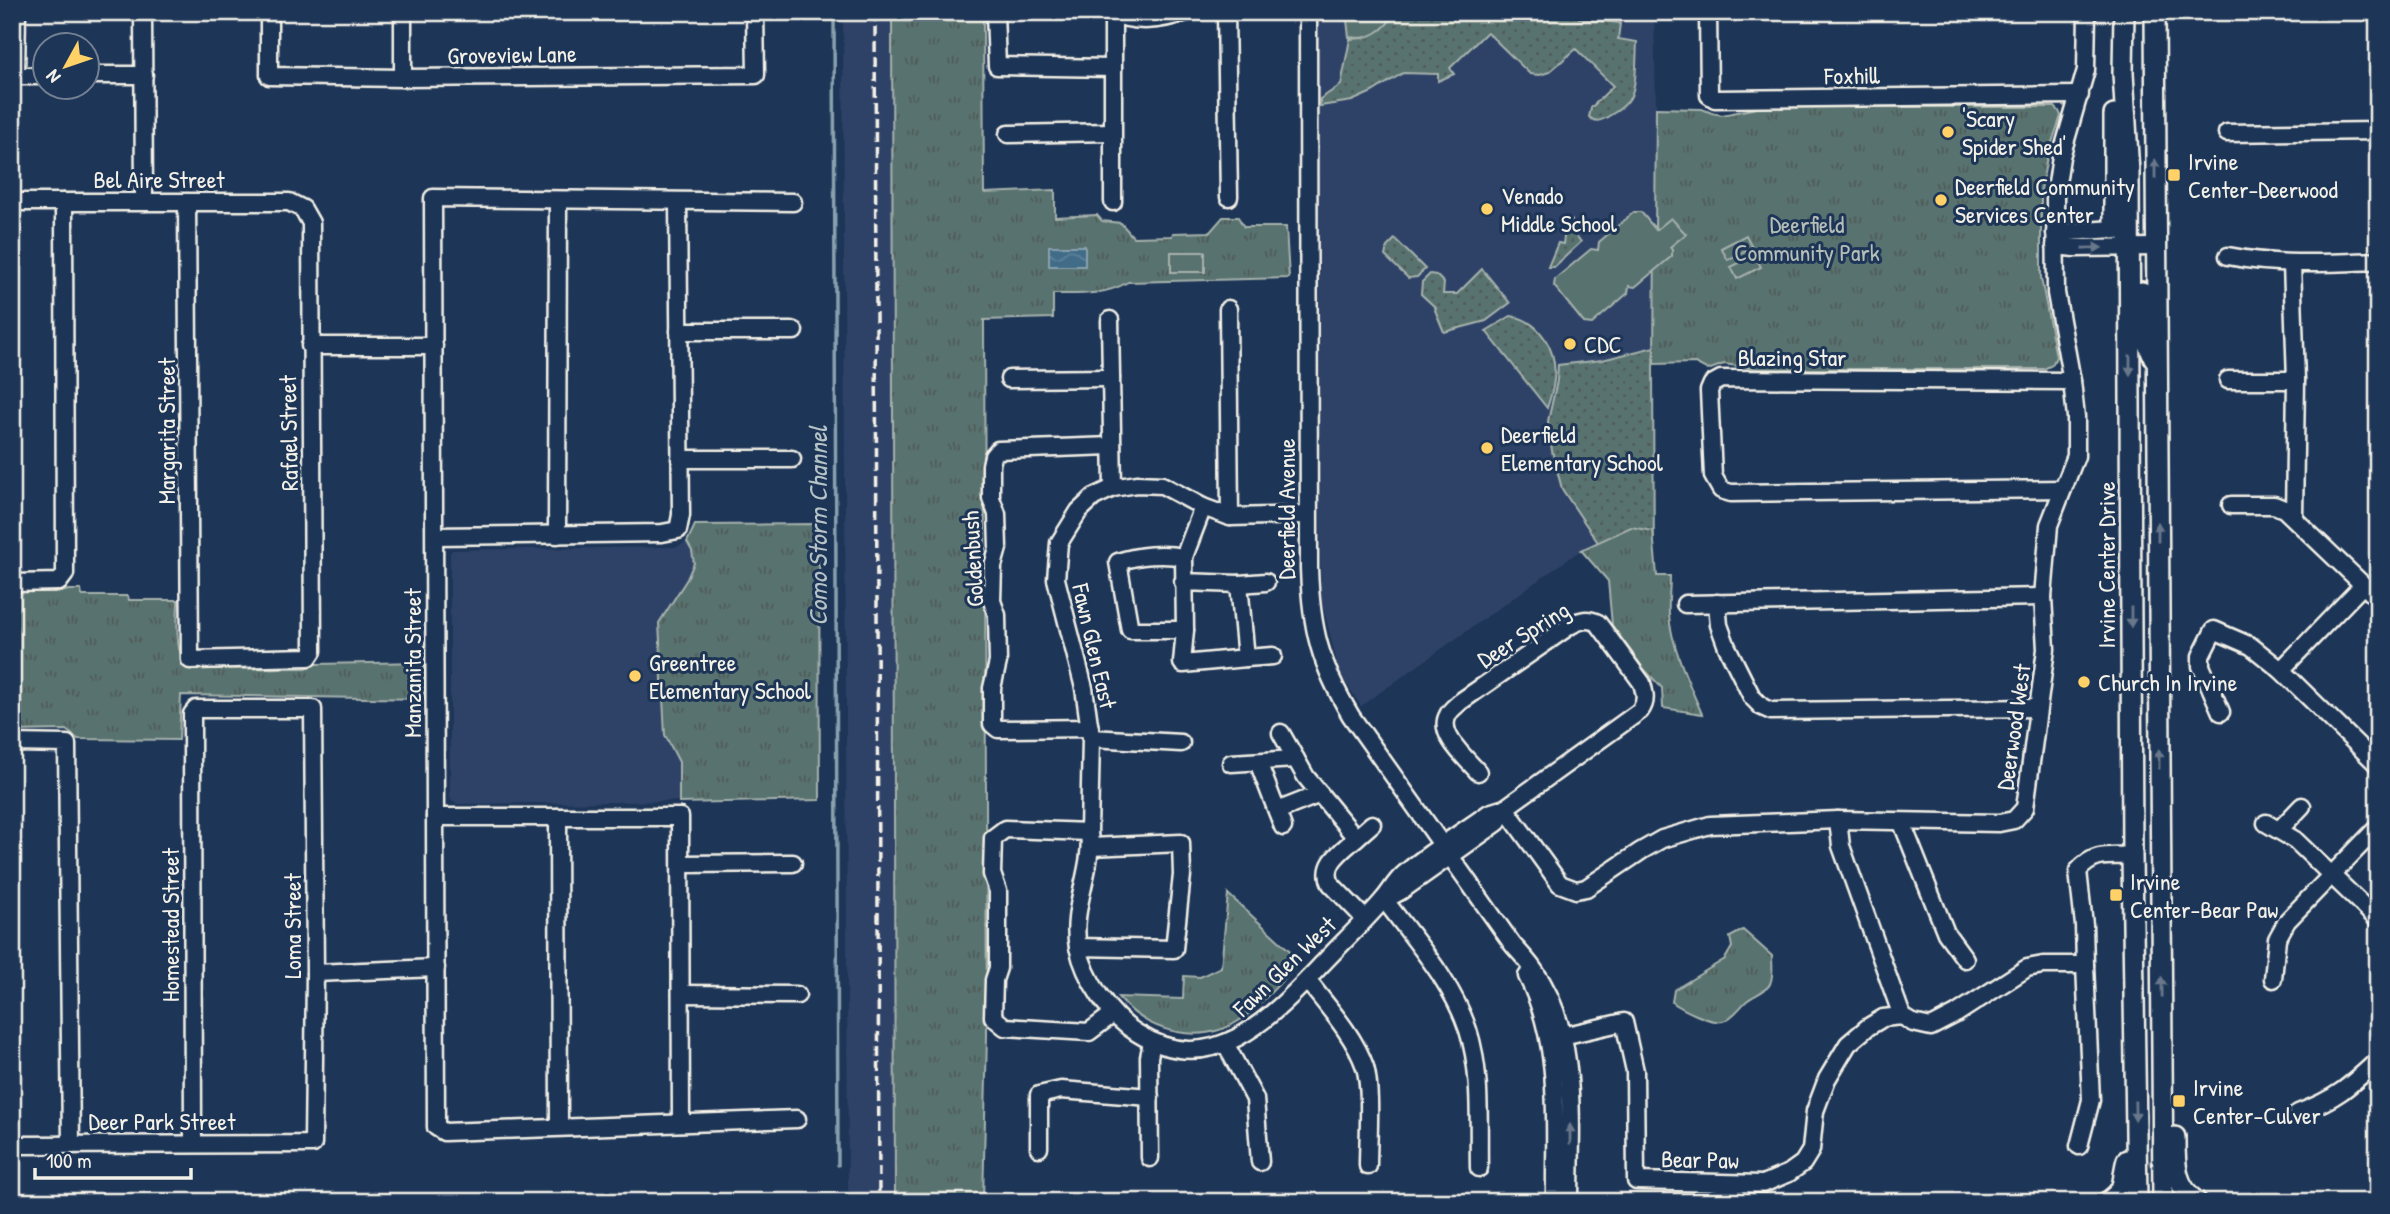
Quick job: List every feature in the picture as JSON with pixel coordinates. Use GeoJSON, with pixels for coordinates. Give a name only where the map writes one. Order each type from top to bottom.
{"type":"FeatureCollection","features":[{"type":"Feature","properties":{"kind":"main road","name":"Irvine Center Drive"},"geometry":{"type":"LineString","coordinates":[[2124,12],[2123,73],[2133,241],[2132,856],[2137,1202]]}},
{"type":"Feature","properties":{"kind":"main road","name":"Irvine Center Drive"},"geometry":{"type":"LineString","coordinates":[[2155,12],[2133,241],[2157,365],[2163,1202]]}},
{"type":"Feature","properties":{"kind":"main road"},"geometry":{"type":"LineString","coordinates":[[2163,1025],[2174,1037],[2177,1175],[2183,1189],[2197,1202]]}},
{"type":"Feature","properties":{"kind":"main road"},"geometry":{"type":"LineString","coordinates":[[2107,1202],[2122,1189],[2125,1163],[2135,1144]]}},
{"type":"Feature","properties":{"kind":"street"},"geometry":{"type":"LineString","coordinates":[[17,12],[14,76],[32,76]]}},
{"type":"Feature","properties":{"kind":"street"},"geometry":{"type":"LineString","coordinates":[[143,12],[144,202]]}},
{"type":"Feature","properties":{"kind":"street","name":"Groveview Lane"},"geometry":{"type":"LineString","coordinates":[[269,12],[269,76],[403,78],[756,75],[755,12]]}},
{"type":"Feature","properties":{"kind":"street"},"geometry":{"type":"LineString","coordinates":[[403,12],[403,78]]}},
{"type":"Feature","properties":{"kind":"street"},"geometry":{"type":"LineString","coordinates":[[995,12],[997,66],[1113,68]]}},
{"type":"Feature","properties":{"kind":"street"},"geometry":{"type":"LineString","coordinates":[[1112,202],[1111,13],[1153,21],[1187,12]]}},
{"type":"Feature","properties":{"kind":"street"},"geometry":{"type":"LineString","coordinates":[[1226,12],[1229,197]]}},
{"type":"Feature","properties":{"kind":"street","name":"Deerfield Avenue"},"geometry":{"type":"LineString","coordinates":[[1308,12],[1308,515],[1310,602],[1316,637],[1334,687],[1351,716],[1513,945],[1535,970],[1548,993],[1569,1087],[1570,1202]]}},
{"type":"Feature","properties":{"kind":"street","name":"Foxhill"},"geometry":{"type":"LineString","coordinates":[[1708,12],[1709,95],[1716,99],[2080,95]]}},
{"type":"Feature","properties":{"kind":"street","name":"Deerwood West"},"geometry":{"type":"LineString","coordinates":[[1505,808],[1560,884],[1576,890],[1586,888],[1651,845],[1710,825],[1838,820],[1999,823],[2014,820],[2025,808],[2046,649],[2043,597],[2049,524],[2076,456],[2072,380],[2056,293],[2055,197],[2060,157],[2087,70],[2087,12]]}},
{"type":"Feature","properties":{"kind":"street"},"geometry":{"type":"LineString","coordinates":[[102,75],[144,75]]}},
{"type":"Feature","properties":{"kind":"street"},"geometry":{"type":"LineString","coordinates":[[2227,133],[2378,131]]}},
{"type":"Feature","properties":{"kind":"street"},"geometry":{"type":"LineString","coordinates":[[1008,134],[1112,132]]}},
{"type":"Feature","properties":{"kind":"street","name":"Manzanita Street"},"geometry":{"type":"LineString","coordinates":[[558,200],[433,198],[436,1127],[444,1132],[559,1126]]}},
{"type":"Feature","properties":{"kind":"street"},"geometry":{"type":"LineString","coordinates":[[557,535],[558,200],[793,202]]}},
{"type":"Feature","properties":{"kind":"street","name":"Bel Aire Street"},"geometry":{"type":"LineString","coordinates":[[12,202],[289,202],[303,209]]}},
{"type":"Feature","properties":{"kind":"street"},"geometry":{"type":"LineString","coordinates":[[12,583],[59,582],[65,574],[64,202]]}},
{"type":"Feature","properties":{"kind":"street","name":"Margarita Street"},"geometry":{"type":"LineString","coordinates":[[187,202],[190,660],[309,657]]}},
{"type":"Feature","properties":{"kind":"street"},"geometry":{"type":"LineString","coordinates":[[435,536],[662,533],[678,530],[681,515],[678,202]]}},
{"type":"Feature","properties":{"kind":"street","name":"Rafael Street"},"geometry":{"type":"LineString","coordinates":[[303,209],[311,223],[313,651],[309,657]]}},
{"type":"Feature","properties":{"kind":"street"},"geometry":{"type":"LineString","coordinates":[[2055,239],[2075,248],[2133,241]]}},
{"type":"Feature","properties":{"kind":"street"},"geometry":{"type":"LineString","coordinates":[[2055,239],[2133,241]]}},
{"type":"Feature","properties":{"kind":"street"},"geometry":{"type":"LineString","coordinates":[[2228,256],[2258,262],[2292,264],[2378,261]]}},
{"type":"Feature","properties":{"kind":"street"},"geometry":{"type":"LineString","coordinates":[[2292,264],[2296,380],[2294,517]]}},
{"type":"Feature","properties":{"kind":"street"},"geometry":{"type":"LineString","coordinates":[[1228,309],[1230,516]]}},
{"type":"Feature","properties":{"kind":"street"},"geometry":{"type":"LineString","coordinates":[[1110,320],[1113,488]]}},
{"type":"Feature","properties":{"kind":"street"},"geometry":{"type":"LineString","coordinates":[[679,331],[793,331]]}},
{"type":"Feature","properties":{"kind":"street"},"geometry":{"type":"LineString","coordinates":[[310,346],[434,346]]}},
{"type":"Feature","properties":{"kind":"street"},"geometry":{"type":"LineString","coordinates":[[1009,379],[1111,378]]}},
{"type":"Feature","properties":{"kind":"street","name":"Blazing Star"},"geometry":{"type":"LineString","coordinates":[[2063,489],[1731,493],[1721,490],[1713,476],[1709,391],[1712,384],[1721,379],[2072,380]]}},
{"type":"Feature","properties":{"kind":"street"},"geometry":{"type":"LineString","coordinates":[[2228,380],[2296,380]]}},
{"type":"Feature","properties":{"kind":"street","name":"Goldenbush"},"geometry":{"type":"LineString","coordinates":[[1091,733],[998,729],[992,724],[992,688],[998,662],[997,615],[992,601],[993,566],[998,536],[997,510],[991,493],[991,465],[998,450],[1112,446]]}},
{"type":"Feature","properties":{"kind":"street"},"geometry":{"type":"LineString","coordinates":[[680,459],[792,459]]}},
{"type":"Feature","properties":{"kind":"street","name":"Fawn Glen East"},"geometry":{"type":"LineString","coordinates":[[1091,839],[1091,733],[1084,688],[1056,579],[1059,543],[1079,510],[1094,497],[1113,488],[1137,484],[1162,485],[1203,507],[1230,516],[1308,515]]}},
{"type":"Feature","properties":{"kind":"street"},"geometry":{"type":"LineString","coordinates":[[2231,505],[2274,505],[2294,517],[2378,599]]}},
{"type":"Feature","properties":{"kind":"street"},"geometry":{"type":"LineString","coordinates":[[1203,507],[1184,556],[1185,630],[1182,664],[1273,656]]}},
{"type":"Feature","properties":{"kind":"street"},"geometry":{"type":"LineString","coordinates":[[1184,556],[1152,555],[1118,562],[1130,630],[1185,630]]}},
{"type":"Feature","properties":{"kind":"street"},"geometry":{"type":"LineString","coordinates":[[1183,582],[1266,582]]}},
{"type":"Feature","properties":{"kind":"street"},"geometry":{"type":"LineString","coordinates":[[1239,583],[1246,658]]}},
{"type":"Feature","properties":{"kind":"street"},"geometry":{"type":"LineString","coordinates":[[2281,670],[2363,585]]}},
{"type":"Feature","properties":{"kind":"street"},"geometry":{"type":"LineString","coordinates":[[1685,604],[2043,597]]}},
{"type":"Feature","properties":{"kind":"street"},"geometry":{"type":"LineString","coordinates":[[1717,603],[1719,625],[1727,647],[1752,697],[1762,707],[1771,711],[2038,708]]}},
{"type":"Feature","properties":{"kind":"street","name":"Deer Spring"},"geometry":{"type":"LineString","coordinates":[[1447,851],[1489,813],[1505,808],[1635,715],[1644,705],[1642,683],[1598,623],[1590,619],[1571,625],[1460,702],[1448,715],[1445,726],[1451,741],[1478,772]]}},
{"type":"Feature","properties":{"kind":"street"},"geometry":{"type":"LineString","coordinates":[[2221,712],[2201,666],[2201,656],[2214,630],[2251,646],[2281,670],[2378,765]]}},
{"type":"Feature","properties":{"kind":"street","name":"Homestead Street"},"geometry":{"type":"LineString","coordinates":[[193,1144],[192,714],[196,709],[313,709]]}},
{"type":"Feature","properties":{"kind":"street","name":"Loma Street"},"geometry":{"type":"LineString","coordinates":[[313,709],[313,1144]]}},
{"type":"Feature","properties":{"kind":"street"},"geometry":{"type":"LineString","coordinates":[[1091,733],[1181,743]]}},
{"type":"Feature","properties":{"kind":"street"},"geometry":{"type":"LineString","coordinates":[[1281,733],[1320,794],[1356,838]]}},
{"type":"Feature","properties":{"kind":"street"},"geometry":{"type":"LineString","coordinates":[[12,743],[67,744],[71,1145]]}},
{"type":"Feature","properties":{"kind":"street"},"geometry":{"type":"LineString","coordinates":[[1231,763],[1296,759]]}},
{"type":"Feature","properties":{"kind":"street"},"geometry":{"type":"LineString","coordinates":[[1258,762],[1283,827]]}},
{"type":"Feature","properties":{"kind":"street"},"geometry":{"type":"LineString","coordinates":[[1276,811],[1320,794]]}},
{"type":"Feature","properties":{"kind":"street"},"geometry":{"type":"LineString","coordinates":[[2302,806],[2273,826],[2295,840],[2378,920]]}},
{"type":"Feature","properties":{"kind":"street"},"geometry":{"type":"LineString","coordinates":[[435,817],[680,817],[681,1123]]}},
{"type":"Feature","properties":{"kind":"street"},"geometry":{"type":"LineString","coordinates":[[558,817],[559,1126],[797,1119]]}},
{"type":"Feature","properties":{"kind":"street"},"geometry":{"type":"LineString","coordinates":[[1838,820],[1841,846],[1902,1016],[1913,1023],[1931,1027],[2027,968],[2043,965],[2085,965]]}},
{"type":"Feature","properties":{"kind":"street"},"geometry":{"type":"LineString","coordinates":[[1902,823],[1947,933],[1965,959]]}},
{"type":"Feature","properties":{"kind":"street"},"geometry":{"type":"LineString","coordinates":[[1365,919],[1331,884],[1328,872],[1333,859],[1372,824]]}},
{"type":"Feature","properties":{"kind":"street"},"geometry":{"type":"LineString","coordinates":[[2273,979],[2277,939],[2287,921],[2378,827]]}},
{"type":"Feature","properties":{"kind":"street"},"geometry":{"type":"LineString","coordinates":[[1078,947],[1174,949],[1182,875],[1181,843],[1091,839],[1005,829],[993,838],[992,874],[998,891],[998,968],[994,980],[993,1017],[1005,1027],[1089,1031],[1114,1014]]}},
{"type":"Feature","properties":{"kind":"street","name":"Fawn Glen West"},"geometry":{"type":"LineString","coordinates":[[1091,839],[1077,927],[1078,947],[1085,969],[1114,1014],[1130,1029],[1152,1042],[1187,1050],[1207,1048],[1244,1036],[1307,980],[1384,899],[1401,891],[1447,851]]}},
{"type":"Feature","properties":{"kind":"street"},"geometry":{"type":"LineString","coordinates":[[2079,1146],[2091,1100],[2084,925],[2078,871],[2087,859],[2100,856],[2132,856]]}},
{"type":"Feature","properties":{"kind":"street"},"geometry":{"type":"LineString","coordinates":[[681,864],[793,863]]}},
{"type":"Feature","properties":{"kind":"street"},"geometry":{"type":"LineString","coordinates":[[1384,899],[1449,988],[1469,1031],[1475,1060],[1479,1168]]}},
{"type":"Feature","properties":{"kind":"street"},"geometry":{"type":"LineString","coordinates":[[315,973],[436,968]]}},
{"type":"Feature","properties":{"kind":"street"},"geometry":{"type":"LineString","coordinates":[[1307,980],[1355,1046],[1365,1067],[1369,1088],[1368,1166]]}},
{"type":"Feature","properties":{"kind":"street"},"geometry":{"type":"LineString","coordinates":[[681,994],[797,995]]}},
{"type":"Feature","properties":{"kind":"street","name":"Bear Paw"},"geometry":{"type":"LineString","coordinates":[[1556,1037],[1624,1022],[1635,1071],[1636,1181],[1763,1184],[1789,1174],[1803,1163],[1811,1150],[1815,1111],[1823,1090],[1848,1044],[1883,1018],[1902,1016]]}},
{"type":"Feature","properties":{"kind":"street","name":"Deerfield Avenue"},"geometry":{"type":"LineString","coordinates":[[1555,1202],[1553,1071],[1556,1037]]}},
{"type":"Feature","properties":{"kind":"street"},"geometry":{"type":"LineString","coordinates":[[1150,1158],[1149,1057],[1152,1042]]}},
{"type":"Feature","properties":{"kind":"street"},"geometry":{"type":"LineString","coordinates":[[1225,1043],[1255,1100],[1260,1162]]}},
{"type":"Feature","properties":{"kind":"street"},"geometry":{"type":"LineString","coordinates":[[2298,1113],[2345,1091],[2378,1060]]}},
{"type":"Feature","properties":{"kind":"street"},"geometry":{"type":"LineString","coordinates":[[1039,1148],[1039,1095],[1061,1090],[1150,1097]]}},
{"type":"Feature","properties":{"kind":"street","name":"Deer Park Street"},"geometry":{"type":"LineString","coordinates":[[12,1145],[313,1144]]}},
{"type":"Feature","properties":{"kind":"shaded area"},"geometry":{"type":"Polygon","coordinates":[[[843,12],[892,12],[895,1197],[886,1199],[885,1202],[861,1202],[859,1194],[848,1191],[843,12]]]}},
{"type":"Feature","properties":{"kind":"shaded area"},"geometry":{"type":"Polygon","coordinates":[[[1318,12],[1654,12],[1656,108],[1653,531],[1631,527],[1581,550],[1361,706],[1340,674],[1321,598],[1318,12]]]}},
{"type":"Feature","properties":{"kind":"shaded area","name":"Greentree Elementary School"},"geometry":{"type":"Polygon","coordinates":[[[819,524],[757,800],[457,804],[452,801],[452,550],[677,547],[692,539],[819,524]]]}},
{"type":"Feature","properties":{"kind":"green space"},"geometry":{"type":"Polygon","coordinates":[[[892,12],[983,12],[984,193],[1055,190],[1055,217],[1097,215],[1102,221],[1121,223],[1133,237],[1210,232],[1223,217],[1238,217],[1244,227],[1286,227],[1289,278],[1128,282],[1101,292],[1053,294],[1053,318],[984,320],[987,1035],[983,1202],[895,1202],[892,12]]]}},
{"type":"Feature","properties":{"kind":"green space"},"geometry":{"type":"Polygon","coordinates":[[[1346,12],[1395,12],[1382,29],[1370,36],[1357,38],[1349,37],[1346,12]]]}},
{"type":"Feature","properties":{"kind":"green space"},"geometry":{"type":"Polygon","coordinates":[[[1392,12],[1580,12],[1579,18],[1620,23],[1618,39],[1637,42],[1632,93],[1618,110],[1599,121],[1594,120],[1589,117],[1591,108],[1613,86],[1576,49],[1549,72],[1530,74],[1487,32],[1450,68],[1454,74],[1438,81],[1438,74],[1403,73],[1352,101],[1320,106],[1320,99],[1341,85],[1350,39],[1364,38],[1392,12]]]}},
{"type":"Feature","properties":{"kind":"green space","name":"Deerfield Community Park"},"geometry":{"type":"Polygon","coordinates":[[[1762,107],[2055,107],[2061,116],[2047,157],[2041,190],[2041,278],[2056,357],[2052,365],[2044,369],[1757,369],[1724,364],[1708,370],[1695,363],[1654,364],[1656,108],[1702,109],[1722,115],[1762,107]]]}},
{"type":"Feature","properties":{"kind":"green space"},"geometry":{"type":"Polygon","coordinates":[[[1634,212],[1641,212],[1656,230],[1671,218],[1686,234],[1670,247],[1672,256],[1635,287],[1629,286],[1628,293],[1592,324],[1584,323],[1554,286],[1555,279],[1591,249],[1598,250],[1599,242],[1634,212]]]}},
{"type":"Feature","properties":{"kind":"green space"},"geometry":{"type":"Polygon","coordinates":[[[1572,221],[1575,234],[1581,242],[1554,267],[1548,267],[1558,243],[1563,244],[1565,230],[1572,221]]]}},
{"type":"Feature","properties":{"kind":"green space"},"geometry":{"type":"Polygon","coordinates":[[[1746,235],[1752,247],[1728,260],[1721,248],[1746,235]]]}},
{"type":"Feature","properties":{"kind":"green space"},"geometry":{"type":"Polygon","coordinates":[[[1395,239],[1425,269],[1417,277],[1408,278],[1385,256],[1387,247],[1395,239]]]}},
{"type":"Feature","properties":{"kind":"green space"},"geometry":{"type":"Polygon","coordinates":[[[1171,252],[1205,252],[1205,272],[1171,272],[1171,252]]]}},
{"type":"Feature","properties":{"kind":"green space"},"geometry":{"type":"Polygon","coordinates":[[[1755,255],[1761,267],[1737,279],[1731,267],[1755,255]]]}},
{"type":"Feature","properties":{"kind":"green space"},"geometry":{"type":"Polygon","coordinates":[[[1482,269],[1510,303],[1486,321],[1444,332],[1436,308],[1421,294],[1422,282],[1430,274],[1436,275],[1444,283],[1443,294],[1457,294],[1482,269]]]}},
{"type":"Feature","properties":{"kind":"green space"},"geometry":{"type":"Polygon","coordinates":[[[1511,316],[1531,324],[1550,348],[1554,380],[1547,408],[1486,331],[1511,316]]]}},
{"type":"Feature","properties":{"kind":"green space"},"geometry":{"type":"Polygon","coordinates":[[[1654,347],[1654,572],[1599,544],[1562,489],[1552,451],[1548,421],[1558,365],[1602,360],[1654,347]]]}},
{"type":"Feature","properties":{"kind":"green space"},"geometry":{"type":"Polygon","coordinates":[[[819,524],[820,800],[679,803],[679,762],[665,735],[659,623],[694,563],[687,542],[695,525],[819,524]]]}},
{"type":"Feature","properties":{"kind":"green space"},"geometry":{"type":"Polygon","coordinates":[[[1631,527],[1653,531],[1657,576],[1670,576],[1669,610],[1673,639],[1702,714],[1663,708],[1662,688],[1643,668],[1612,625],[1608,581],[1581,550],[1631,527]]]}},
{"type":"Feature","properties":{"kind":"green space"},"geometry":{"type":"Polygon","coordinates":[[[81,590],[82,596],[178,600],[179,649],[187,665],[194,669],[306,668],[315,664],[424,662],[424,699],[181,695],[179,740],[78,739],[66,730],[12,731],[12,592],[81,590]]]}},
{"type":"Feature","properties":{"kind":"green space"},"geometry":{"type":"Polygon","coordinates":[[[1228,894],[1301,961],[1266,998],[1243,1018],[1227,1027],[1193,1034],[1176,1032],[1144,1020],[1118,997],[1183,999],[1184,976],[1200,977],[1221,967],[1228,894]]]}},
{"type":"Feature","properties":{"kind":"green space"},"geometry":{"type":"Polygon","coordinates":[[[1743,930],[1772,956],[1770,984],[1723,1021],[1704,1018],[1672,1002],[1674,990],[1725,959],[1732,947],[1730,937],[1743,930]]]}},
{"type":"Feature","properties":{"kind":"water"},"geometry":{"type":"Polygon","coordinates":[[[1049,246],[1085,246],[1085,266],[1049,266],[1049,246]]]}},
{"type":"Feature","properties":{"kind":"waterway","name":"Como Storm Channel"},"geometry":{"type":"LineString","coordinates":[[834,12],[838,1165]]}},
{"type":"Feature","properties":{"kind":"railway"},"geometry":{"type":"LineString","coordinates":[[875,12],[879,1202]]}},
{"type":"Feature","properties":{"kind":"place","name":"'Scary Spider Shed'"},"geometry":{"type":"Point","coordinates":[1948,132]}},
{"type":"Feature","properties":{"kind":"place","name":"Irvine Center-Deerwood"},"geometry":{"type":"Point","coordinates":[2174,175]}},
{"type":"Feature","properties":{"kind":"place","name":"Deerfield Community Services Center"},"geometry":{"type":"Point","coordinates":[1941,200]}},
{"type":"Feature","properties":{"kind":"place","name":"Venado Middle School"},"geometry":{"type":"Point","coordinates":[1487,209]}},
{"type":"Feature","properties":{"kind":"place","name":"CDC"},"geometry":{"type":"Point","coordinates":[1570,344]}},
{"type":"Feature","properties":{"kind":"place","name":"Deerfield Elementary School"},"geometry":{"type":"Point","coordinates":[1487,448]}},
{"type":"Feature","properties":{"kind":"place","name":"Greentree Elementary School"},"geometry":{"type":"Point","coordinates":[635,676]}},
{"type":"Feature","properties":{"kind":"place","name":"Church In Irvine"},"geometry":{"type":"Point","coordinates":[2084,682]}},
{"type":"Feature","properties":{"kind":"place","name":"Irvine Center-Bear Paw"},"geometry":{"type":"Point","coordinates":[2116,895]}},
{"type":"Feature","properties":{"kind":"place","name":"Irvine Center-Culver"},"geometry":{"type":"Point","coordinates":[2179,1101]}}]}
